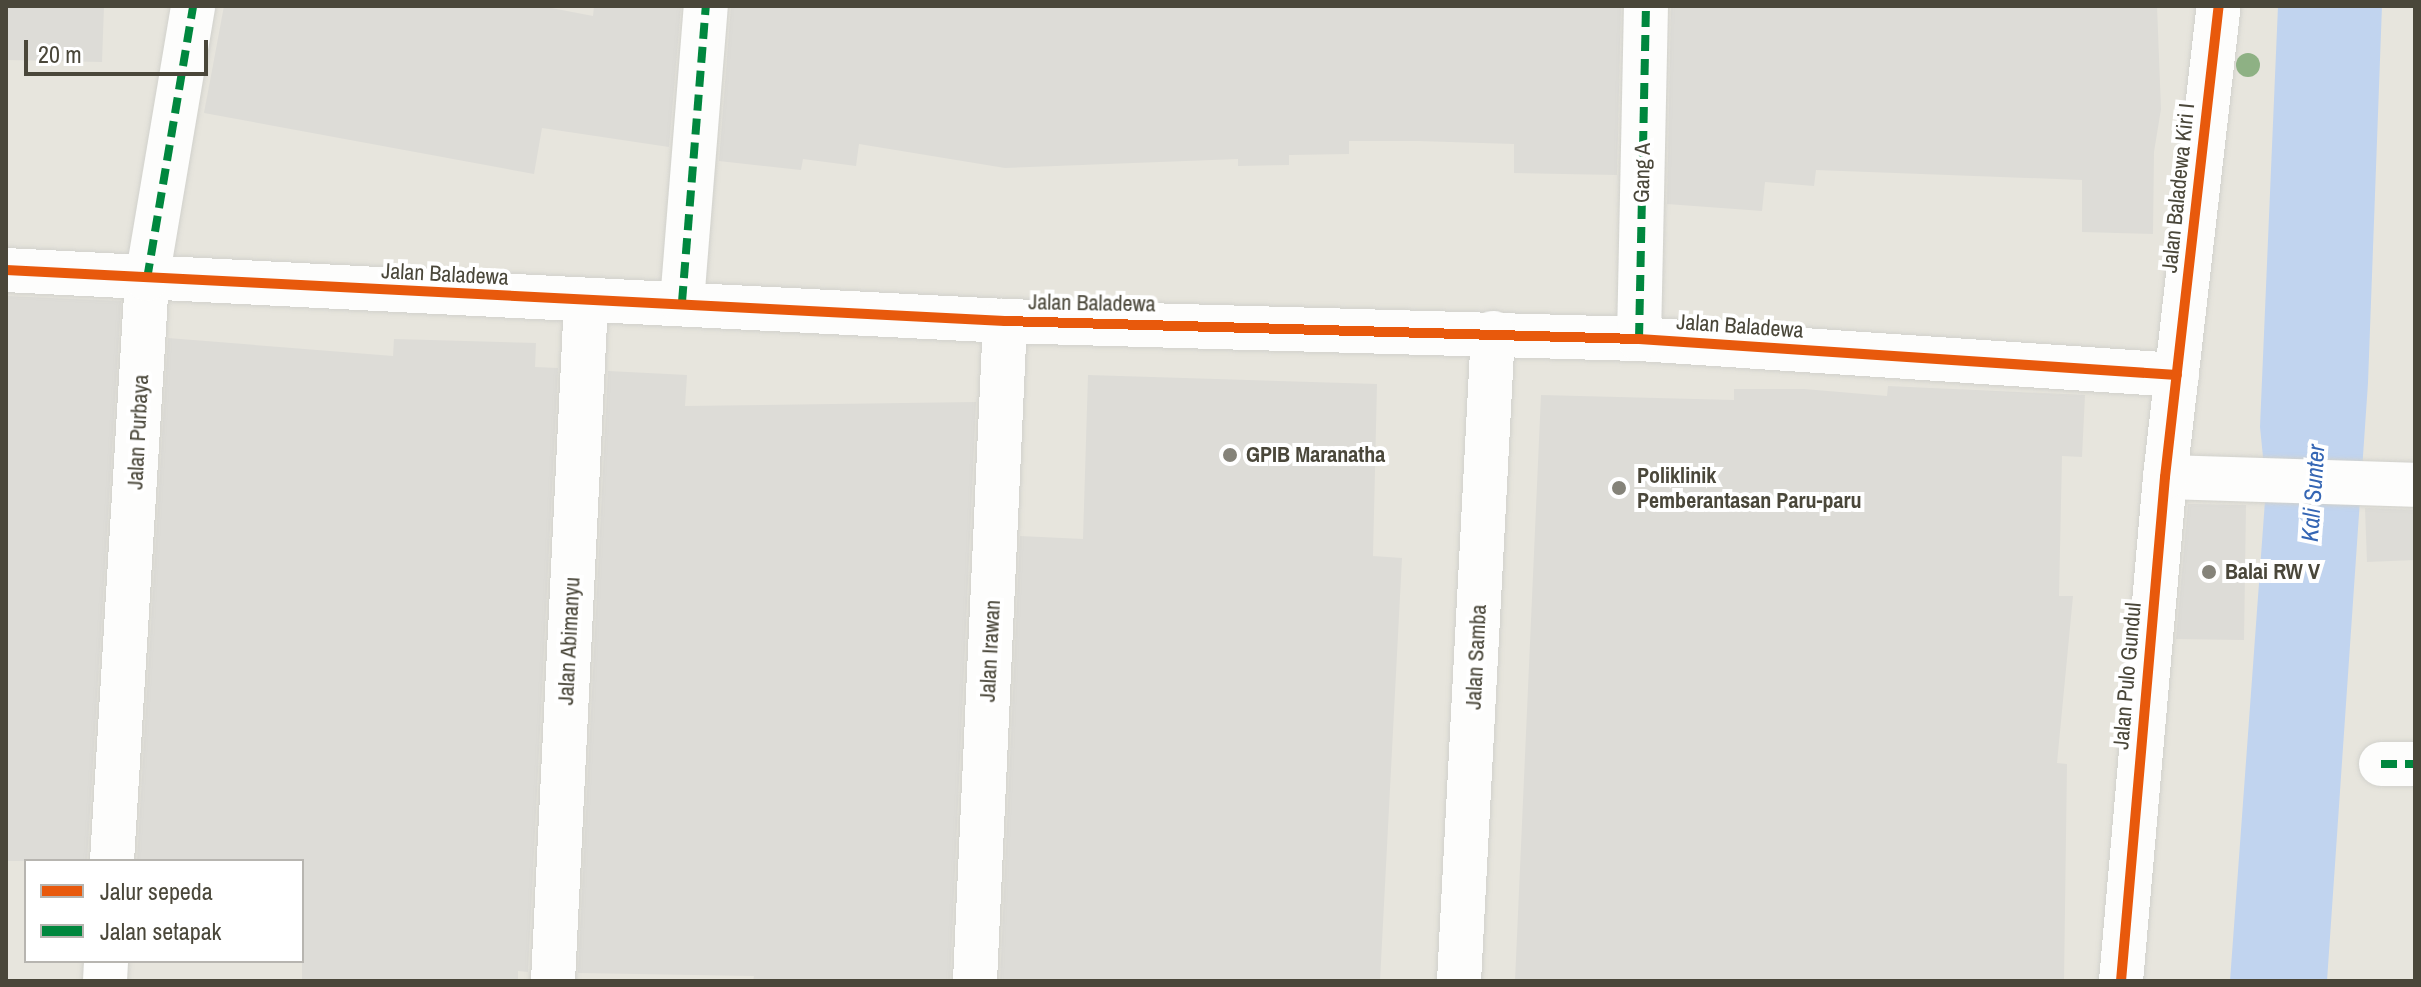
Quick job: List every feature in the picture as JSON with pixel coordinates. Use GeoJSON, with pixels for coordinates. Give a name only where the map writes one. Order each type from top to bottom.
{"type":"FeatureCollection","features":[{"type":"Feature","properties":{"kind":"street","name":"Jalan Purbaya"},"geometry":{"type":"LineString","coordinates":[[112,859],[150,262],[193,6]]}},
{"type":"Feature","properties":{"kind":"street"},"geometry":{"type":"LineString","coordinates":[[683,291],[706,6]]}},
{"type":"Feature","properties":{"kind":"street","name":"Gang A"},"geometry":{"type":"LineString","coordinates":[[1639,339],[1646,6]]}},
{"type":"Feature","properties":{"kind":"street","name":"Jalan Baladewa Kiri I"},"geometry":{"type":"LineString","coordinates":[[2177,375],[2219,6]]}},
{"type":"Feature","properties":{"kind":"street","name":"Jalan Baladewa"},"geometry":{"type":"LineString","coordinates":[[6,270],[150,262],[586,301],[683,291],[1005,321],[1639,339],[2177,375]]}},
{"type":"Feature","properties":{"kind":"street","name":"Jalan Abimanyu"},"geometry":{"type":"LineString","coordinates":[[553,981],[586,301]]}},
{"type":"Feature","properties":{"kind":"street","name":"Jalan Irawan"},"geometry":{"type":"LineString","coordinates":[[975,981],[1005,321]]}},
{"type":"Feature","properties":{"kind":"street","name":"Jalan Samba"},"geometry":{"type":"LineString","coordinates":[[1459,981],[1493,333]]}},
{"type":"Feature","properties":{"kind":"street","name":"Jalan Pulo Gundul"},"geometry":{"type":"LineString","coordinates":[[2121,981],[2186,478],[2177,375]]}},
{"type":"Feature","properties":{"kind":"street"},"geometry":{"type":"LineString","coordinates":[[2186,478],[2402,485]]}},
{"type":"Feature","properties":{"kind":"shaded area"},"geometry":{"type":"Polygon","coordinates":[[[6,6],[2415,6],[2415,981],[6,981],[6,6]]]}},
{"type":"Feature","properties":{"kind":"water","name":"Kali Sunter"},"geometry":{"type":"Polygon","coordinates":[[[2278,6],[2382,6],[2368,383],[2327,981],[2230,981],[2266,487],[2260,427],[2278,6]]]}},
{"type":"Feature","properties":{"kind":"building"},"geometry":{"type":"Polygon","coordinates":[[[6,6],[104,6],[102,62],[6,60],[6,6]]]}},
{"type":"Feature","properties":{"kind":"building"},"geometry":{"type":"Polygon","coordinates":[[[224,6],[541,6],[593,16],[594,6],[681,6],[669,147],[542,128],[534,174],[204,113],[224,6]]]}},
{"type":"Feature","properties":{"kind":"building"},"geometry":{"type":"Polygon","coordinates":[[[731,6],[1621,6],[1617,175],[1514,173],[1514,144],[1418,141],[1349,141],[1349,154],[1289,155],[1289,165],[1238,166],[1238,159],[1005,168],[859,144],[856,166],[803,159],[801,170],[719,161],[731,6]]]}},
{"type":"Feature","properties":{"kind":"building"},"geometry":{"type":"Polygon","coordinates":[[[1671,6],[2157,6],[2161,109],[2154,152],[2153,234],[2082,232],[2082,180],[1816,170],[1814,186],[1765,182],[1762,211],[1667,204],[1671,6]]]}},
{"type":"Feature","properties":{"kind":"building"},"geometry":{"type":"Polygon","coordinates":[[[6,296],[121,301],[87,859],[6,861],[6,296]]]}},
{"type":"Feature","properties":{"kind":"building"},"geometry":{"type":"Polygon","coordinates":[[[168,338],[393,356],[394,339],[536,343],[535,367],[558,368],[528,972],[518,971],[518,981],[302,981],[304,859],[137,859],[168,338]]]}},
{"type":"Feature","properties":{"kind":"building"},"geometry":{"type":"Polygon","coordinates":[[[608,371],[687,375],[685,406],[976,402],[950,981],[753,981],[754,976],[578,973],[608,371]]]}},
{"type":"Feature","properties":{"kind":"building"},"geometry":{"type":"Polygon","coordinates":[[[1088,375],[1377,384],[1373,556],[1402,558],[1380,981],[1000,981],[1020,536],[1083,539],[1088,375]]]}},
{"type":"Feature","properties":{"kind":"building"},"geometry":{"type":"Polygon","coordinates":[[[1888,386],[2085,395],[2082,457],[2062,456],[2059,596],[2073,596],[2057,763],[2067,764],[2064,981],[1515,981],[1541,395],[1734,400],[1734,389],[1804,389],[1887,396],[1888,386]]]}},
{"type":"Feature","properties":{"kind":"building","name":"Balai RW V"},"geometry":{"type":"Polygon","coordinates":[[[2188,504],[2246,505],[2244,640],[2176,639],[2188,504]]]}},
{"type":"Feature","properties":{"kind":"building"},"geometry":{"type":"Polygon","coordinates":[[[2365,508],[2415,510],[2415,560],[2367,562],[2365,508]]]}},
{"type":"Feature","properties":{"kind":"marked path"},"geometry":{"type":"LineString","coordinates":[[147,279],[193,6]]}},
{"type":"Feature","properties":{"kind":"marked path"},"geometry":{"type":"LineString","coordinates":[[682,302],[706,6]]}},
{"type":"Feature","properties":{"kind":"marked path"},"geometry":{"type":"LineString","coordinates":[[1639,339],[1646,6]]}},
{"type":"Feature","properties":{"kind":"marked path"},"geometry":{"type":"LineString","coordinates":[[2381,764],[2415,764]]}},
{"type":"Feature","properties":{"kind":"cycle path"},"geometry":{"type":"LineString","coordinates":[[2121,981],[2165,477],[2219,6]]}},
{"type":"Feature","properties":{"kind":"cycle path"},"geometry":{"type":"LineString","coordinates":[[6,270],[1005,321],[1639,339],[2177,375]]}},
{"type":"Feature","properties":{"kind":"place","name":"GPIB Maranatha"},"geometry":{"type":"Point","coordinates":[1230,455]}},
{"type":"Feature","properties":{"kind":"place","name":"Poliklinik Pemberantasan Paru-paru"},"geometry":{"type":"Point","coordinates":[1619,488]}},
{"type":"Feature","properties":{"kind":"place","name":"Balai RW V"},"geometry":{"type":"Point","coordinates":[2209,572]}}]}
